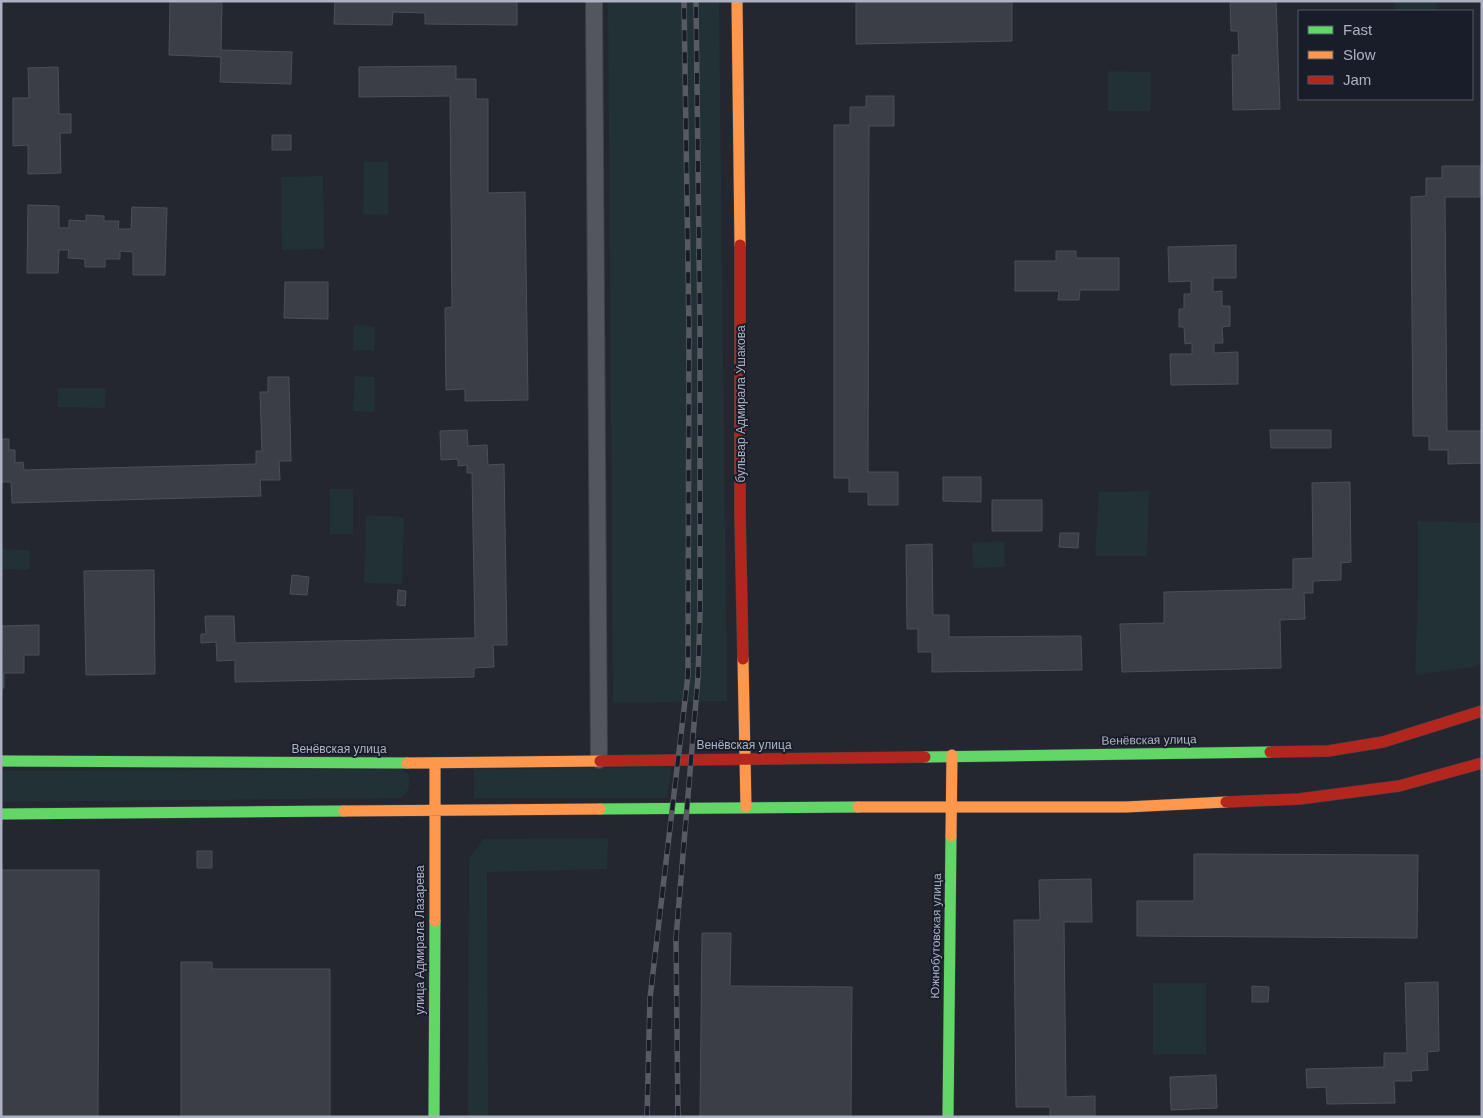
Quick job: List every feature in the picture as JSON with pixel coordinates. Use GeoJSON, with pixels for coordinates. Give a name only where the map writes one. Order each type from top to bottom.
{"type":"FeatureCollection","features":[{"type":"Feature","properties":{"kind":"main road","name":"бульвар Адмирала Ушакова"},"geometry":{"type":"LineString","coordinates":[[737,1],[741,316],[740,514],[746,808]]}},
{"type":"Feature","properties":{"kind":"main road","name":"Венёвская улица"},"geometry":{"type":"LineString","coordinates":[[1,761],[435,763],[1328,751],[1383,742],[1482,711]]}},
{"type":"Feature","properties":{"kind":"main road","name":"Южнобутовская улица"},"geometry":{"type":"LineString","coordinates":[[948,1117],[952,756]]}},
{"type":"Feature","properties":{"kind":"main road","name":"улица Адмирала Лазарева"},"geometry":{"type":"LineString","coordinates":[[434,1117],[435,763]]}},
{"type":"Feature","properties":{"kind":"main road"},"geometry":{"type":"LineString","coordinates":[[1,814],[1126,807],[1299,798],[1399,786],[1482,763]]}},
{"type":"Feature","properties":{"kind":"street"},"geometry":{"type":"LineString","coordinates":[[594,1],[599,760]]}},
{"type":"Feature","properties":{"kind":"shaded area"},"geometry":{"type":"Polygon","coordinates":[[[608,1],[719,1],[727,701],[613,703],[608,1]]]}},
{"type":"Feature","properties":{"kind":"shaded area"},"geometry":{"type":"Polygon","coordinates":[[[1395,1],[1437,1],[1436,10],[1395,10],[1395,1]]]}},
{"type":"Feature","properties":{"kind":"shaded area"},"geometry":{"type":"Polygon","coordinates":[[[1108,71],[1151,72],[1150,111],[1108,111],[1108,71]]]}},
{"type":"Feature","properties":{"kind":"shaded area"},"geometry":{"type":"Polygon","coordinates":[[[364,162],[388,162],[388,215],[363,214],[364,162]]]}},
{"type":"Feature","properties":{"kind":"shaded area"},"geometry":{"type":"Polygon","coordinates":[[[323,176],[324,249],[282,250],[281,177],[323,176]]]}},
{"type":"Feature","properties":{"kind":"shaded area"},"geometry":{"type":"Polygon","coordinates":[[[354,325],[375,326],[374,350],[353,350],[354,325]]]}},
{"type":"Feature","properties":{"kind":"shaded area"},"geometry":{"type":"Polygon","coordinates":[[[355,376],[375,377],[374,412],[353,411],[355,376]]]}},
{"type":"Feature","properties":{"kind":"shaded area"},"geometry":{"type":"Polygon","coordinates":[[[58,388],[106,388],[105,408],[58,407],[58,388]]]}},
{"type":"Feature","properties":{"kind":"shaded area"},"geometry":{"type":"Polygon","coordinates":[[[330,489],[353,489],[353,534],[330,534],[330,489]]]}},
{"type":"Feature","properties":{"kind":"shaded area"},"geometry":{"type":"Polygon","coordinates":[[[1149,491],[1147,556],[1095,556],[1099,492],[1149,491]]]}},
{"type":"Feature","properties":{"kind":"shaded area"},"geometry":{"type":"Polygon","coordinates":[[[366,515],[404,517],[402,584],[364,583],[366,515]]]}},
{"type":"Feature","properties":{"kind":"shaded area"},"geometry":{"type":"Polygon","coordinates":[[[1418,521],[1482,523],[1482,663],[1473,667],[1415,675],[1418,521]]]}},
{"type":"Feature","properties":{"kind":"shaded area"},"geometry":{"type":"Polygon","coordinates":[[[1004,541],[1005,567],[973,568],[972,543],[1004,541]]]}},
{"type":"Feature","properties":{"kind":"shaded area"},"geometry":{"type":"Polygon","coordinates":[[[1,549],[30,550],[29,570],[1,569],[1,549]]]}},
{"type":"Feature","properties":{"kind":"shaded area"},"geometry":{"type":"Polygon","coordinates":[[[671,767],[667,798],[474,798],[474,769],[671,767]]]}},
{"type":"Feature","properties":{"kind":"shaded area"},"geometry":{"type":"Polygon","coordinates":[[[402,769],[409,776],[409,782],[407,791],[401,798],[1,802],[1,771],[402,769]]]}},
{"type":"Feature","properties":{"kind":"shaded area"},"geometry":{"type":"Polygon","coordinates":[[[608,838],[607,869],[487,872],[488,1117],[468,1117],[469,858],[484,839],[608,838]]]}},
{"type":"Feature","properties":{"kind":"shaded area"},"geometry":{"type":"Polygon","coordinates":[[[1153,983],[1206,983],[1206,1054],[1153,1054],[1153,983]]]}},
{"type":"Feature","properties":{"kind":"building"},"geometry":{"type":"Polygon","coordinates":[[[170,1],[222,1],[221,50],[292,52],[291,84],[220,82],[221,57],[169,55],[170,1]]]}},
{"type":"Feature","properties":{"kind":"building"},"geometry":{"type":"Polygon","coordinates":[[[335,1],[517,1],[517,25],[425,24],[425,13],[393,12],[392,25],[334,24],[335,1]]]}},
{"type":"Feature","properties":{"kind":"building"},"geometry":{"type":"Polygon","coordinates":[[[856,1],[1012,1],[1012,41],[856,44],[856,1]]]}},
{"type":"Feature","properties":{"kind":"building"},"geometry":{"type":"Polygon","coordinates":[[[1230,1],[1276,1],[1280,109],[1233,110],[1232,55],[1239,55],[1238,31],[1231,31],[1230,1]]]}},
{"type":"Feature","properties":{"kind":"building"},"geometry":{"type":"Polygon","coordinates":[[[456,66],[456,79],[476,79],[476,99],[488,99],[488,193],[525,192],[528,400],[465,401],[465,389],[446,390],[445,308],[452,307],[450,96],[359,97],[359,67],[456,66]]]}},
{"type":"Feature","properties":{"kind":"building"},"geometry":{"type":"Polygon","coordinates":[[[58,67],[59,114],[71,114],[71,133],[60,133],[61,173],[28,174],[28,145],[13,146],[13,98],[29,98],[28,68],[58,67]]]}},
{"type":"Feature","properties":{"kind":"building"},"geometry":{"type":"Polygon","coordinates":[[[866,96],[894,96],[894,126],[869,126],[868,472],[898,472],[898,505],[868,505],[868,492],[849,492],[849,478],[834,478],[834,125],[850,125],[850,107],[866,107],[866,96]]]}},
{"type":"Feature","properties":{"kind":"building"},"geometry":{"type":"Polygon","coordinates":[[[272,135],[291,135],[291,150],[272,150],[272,135]]]}},
{"type":"Feature","properties":{"kind":"building"},"geometry":{"type":"Polygon","coordinates":[[[1442,166],[1480,166],[1480,197],[1445,197],[1447,431],[1482,431],[1482,463],[1448,464],[1448,450],[1429,450],[1429,436],[1413,436],[1411,197],[1426,196],[1426,178],[1442,178],[1442,166]]]}},
{"type":"Feature","properties":{"kind":"building"},"geometry":{"type":"Polygon","coordinates":[[[28,205],[59,206],[59,228],[69,228],[69,220],[86,221],[86,215],[104,216],[104,221],[119,221],[118,229],[131,229],[132,207],[167,208],[165,275],[133,275],[133,252],[120,251],[120,259],[105,259],[105,267],[85,267],[85,259],[68,258],[69,250],[59,250],[58,273],[27,273],[28,205]]]}},
{"type":"Feature","properties":{"kind":"building"},"geometry":{"type":"Polygon","coordinates":[[[1236,245],[1236,278],[1213,278],[1213,292],[1222,291],[1222,306],[1230,306],[1230,326],[1222,327],[1223,343],[1214,343],[1214,353],[1238,352],[1238,384],[1171,385],[1170,354],[1192,354],[1192,343],[1185,344],[1184,327],[1179,327],[1179,309],[1184,309],[1184,294],[1191,294],[1191,281],[1169,282],[1168,247],[1236,245]]]}},
{"type":"Feature","properties":{"kind":"building"},"geometry":{"type":"Polygon","coordinates":[[[1056,251],[1076,251],[1076,258],[1119,258],[1119,290],[1080,290],[1079,300],[1058,300],[1059,291],[1015,291],[1015,261],[1056,261],[1056,251]]]}},
{"type":"Feature","properties":{"kind":"building"},"geometry":{"type":"Polygon","coordinates":[[[285,282],[328,282],[328,319],[284,318],[285,282]]]}},
{"type":"Feature","properties":{"kind":"building"},"geometry":{"type":"Polygon","coordinates":[[[268,377],[289,377],[291,461],[279,461],[280,480],[260,480],[261,496],[12,503],[11,482],[1,482],[1,439],[9,439],[9,450],[15,450],[15,463],[23,462],[24,470],[256,464],[256,451],[262,451],[260,392],[268,392],[268,377]]]}},
{"type":"Feature","properties":{"kind":"building"},"geometry":{"type":"Polygon","coordinates":[[[467,430],[468,446],[487,445],[488,465],[504,464],[507,645],[493,645],[494,667],[474,668],[474,677],[235,682],[235,660],[217,661],[216,642],[201,643],[201,634],[206,634],[205,616],[234,616],[235,643],[475,638],[472,473],[467,473],[467,465],[458,466],[458,459],[441,460],[440,431],[467,430]]]}},
{"type":"Feature","properties":{"kind":"building"},"geometry":{"type":"Polygon","coordinates":[[[1270,430],[1331,430],[1331,448],[1271,448],[1270,430]]]}},
{"type":"Feature","properties":{"kind":"building"},"geometry":{"type":"Polygon","coordinates":[[[943,477],[981,477],[981,502],[943,501],[943,477]]]}},
{"type":"Feature","properties":{"kind":"building"},"geometry":{"type":"Polygon","coordinates":[[[1350,482],[1351,562],[1341,563],[1341,580],[1313,581],[1313,593],[1304,593],[1305,619],[1280,620],[1281,668],[1122,672],[1120,624],[1164,623],[1164,592],[1293,589],[1293,559],[1313,558],[1312,483],[1350,482]]]}},
{"type":"Feature","properties":{"kind":"building"},"geometry":{"type":"Polygon","coordinates":[[[992,500],[1042,500],[1042,531],[992,531],[992,500]]]}},
{"type":"Feature","properties":{"kind":"building"},"geometry":{"type":"Polygon","coordinates":[[[1060,533],[1079,533],[1078,548],[1059,547],[1060,533]]]}},
{"type":"Feature","properties":{"kind":"building"},"geometry":{"type":"Polygon","coordinates":[[[932,544],[933,615],[949,615],[949,637],[1081,636],[1082,670],[932,672],[932,652],[918,652],[918,629],[907,629],[906,545],[932,544]]]}},
{"type":"Feature","properties":{"kind":"building"},"geometry":{"type":"Polygon","coordinates":[[[154,570],[155,674],[86,675],[84,571],[154,570]]]}},
{"type":"Feature","properties":{"kind":"building"},"geometry":{"type":"Polygon","coordinates":[[[292,575],[309,577],[307,595],[290,594],[292,575]]]}},
{"type":"Feature","properties":{"kind":"building"},"geometry":{"type":"Polygon","coordinates":[[[398,590],[406,591],[405,606],[397,605],[398,590]]]}},
{"type":"Feature","properties":{"kind":"building"},"geometry":{"type":"Polygon","coordinates":[[[39,625],[39,655],[24,655],[24,673],[4,673],[4,688],[1,688],[2,626],[39,625]]]}},
{"type":"Feature","properties":{"kind":"building"},"geometry":{"type":"Polygon","coordinates":[[[197,851],[212,851],[212,868],[197,868],[197,851]]]}},
{"type":"Feature","properties":{"kind":"building"},"geometry":{"type":"Polygon","coordinates":[[[1194,854],[1418,855],[1417,938],[1137,936],[1137,901],[1194,901],[1194,854]]]}},
{"type":"Feature","properties":{"kind":"building"},"geometry":{"type":"Polygon","coordinates":[[[1,870],[99,870],[98,1117],[1,1117],[1,870]]]}},
{"type":"Feature","properties":{"kind":"building"},"geometry":{"type":"Polygon","coordinates":[[[1091,879],[1092,922],[1064,922],[1066,1097],[1095,1096],[1095,1117],[1050,1117],[1050,1107],[1016,1107],[1014,920],[1040,920],[1039,880],[1091,879]]]}},
{"type":"Feature","properties":{"kind":"building"},"geometry":{"type":"Polygon","coordinates":[[[702,933],[731,933],[730,986],[852,987],[851,1117],[700,1117],[702,933]]]}},
{"type":"Feature","properties":{"kind":"building"},"geometry":{"type":"Polygon","coordinates":[[[181,962],[212,962],[212,969],[330,969],[330,1117],[181,1117],[181,962]]]}},
{"type":"Feature","properties":{"kind":"building"},"geometry":{"type":"Polygon","coordinates":[[[1438,982],[1439,1051],[1427,1052],[1428,1070],[1411,1071],[1412,1081],[1394,1081],[1395,1103],[1327,1104],[1326,1087],[1307,1088],[1306,1069],[1384,1067],[1384,1053],[1407,1053],[1405,983],[1438,982]]]}},
{"type":"Feature","properties":{"kind":"building"},"geometry":{"type":"Polygon","coordinates":[[[1252,986],[1269,987],[1268,1002],[1252,1002],[1252,986]]]}},
{"type":"Feature","properties":{"kind":"building"},"geometry":{"type":"Polygon","coordinates":[[[1216,1075],[1217,1108],[1171,1110],[1170,1077],[1216,1075]]]}},
{"type":"Feature","properties":{"kind":"railway"},"geometry":{"type":"LineString","coordinates":[[647,1117],[650,998],[688,675],[689,331],[684,1]]}},
{"type":"Feature","properties":{"kind":"railway"},"geometry":{"type":"LineString","coordinates":[[678,1117],[676,938],[698,677],[700,614],[700,332],[696,1]]}},
{"type":"Feature","properties":{"kind":"traffic: fast"},"geometry":{"type":"LineString","coordinates":[[925,757],[1270,752]]}},
{"type":"Feature","properties":{"kind":"traffic: fast"},"geometry":{"type":"LineString","coordinates":[[1,761],[407,763]]}},
{"type":"Feature","properties":{"kind":"traffic: fast"},"geometry":{"type":"LineString","coordinates":[[600,809],[858,807]]}},
{"type":"Feature","properties":{"kind":"traffic: fast"},"geometry":{"type":"LineString","coordinates":[[1,814],[344,811]]}},
{"type":"Feature","properties":{"kind":"traffic: fast"},"geometry":{"type":"LineString","coordinates":[[948,1117],[951,836]]}},
{"type":"Feature","properties":{"kind":"traffic: fast"},"geometry":{"type":"LineString","coordinates":[[434,1117],[435,921]]}},
{"type":"Feature","properties":{"kind":"traffic: slow"},"geometry":{"type":"LineString","coordinates":[[737,1],[740,245]]}},
{"type":"Feature","properties":{"kind":"traffic: slow"},"geometry":{"type":"LineString","coordinates":[[743,659],[746,807]]}},
{"type":"Feature","properties":{"kind":"traffic: slow"},"geometry":{"type":"LineString","coordinates":[[951,836],[952,755]]}},
{"type":"Feature","properties":{"kind":"traffic: slow"},"geometry":{"type":"LineString","coordinates":[[407,763],[600,761]]}},
{"type":"Feature","properties":{"kind":"traffic: slow"},"geometry":{"type":"LineString","coordinates":[[435,763],[435,921]]}},
{"type":"Feature","properties":{"kind":"traffic: slow"},"geometry":{"type":"LineString","coordinates":[[858,807],[1126,807],[1226,802]]}},
{"type":"Feature","properties":{"kind":"traffic: slow"},"geometry":{"type":"LineString","coordinates":[[344,811],[600,809]]}},
{"type":"Feature","properties":{"kind":"traffic: jam"},"geometry":{"type":"LineString","coordinates":[[740,245],[740,514],[743,659]]}},
{"type":"Feature","properties":{"kind":"traffic: jam"},"geometry":{"type":"LineString","coordinates":[[1270,752],[1328,751],[1383,742],[1482,711]]}},
{"type":"Feature","properties":{"kind":"traffic: jam"},"geometry":{"type":"LineString","coordinates":[[600,761],[925,757]]}},
{"type":"Feature","properties":{"kind":"traffic: jam"},"geometry":{"type":"LineString","coordinates":[[1226,802],[1299,799],[1399,786],[1482,763]]}}]}
